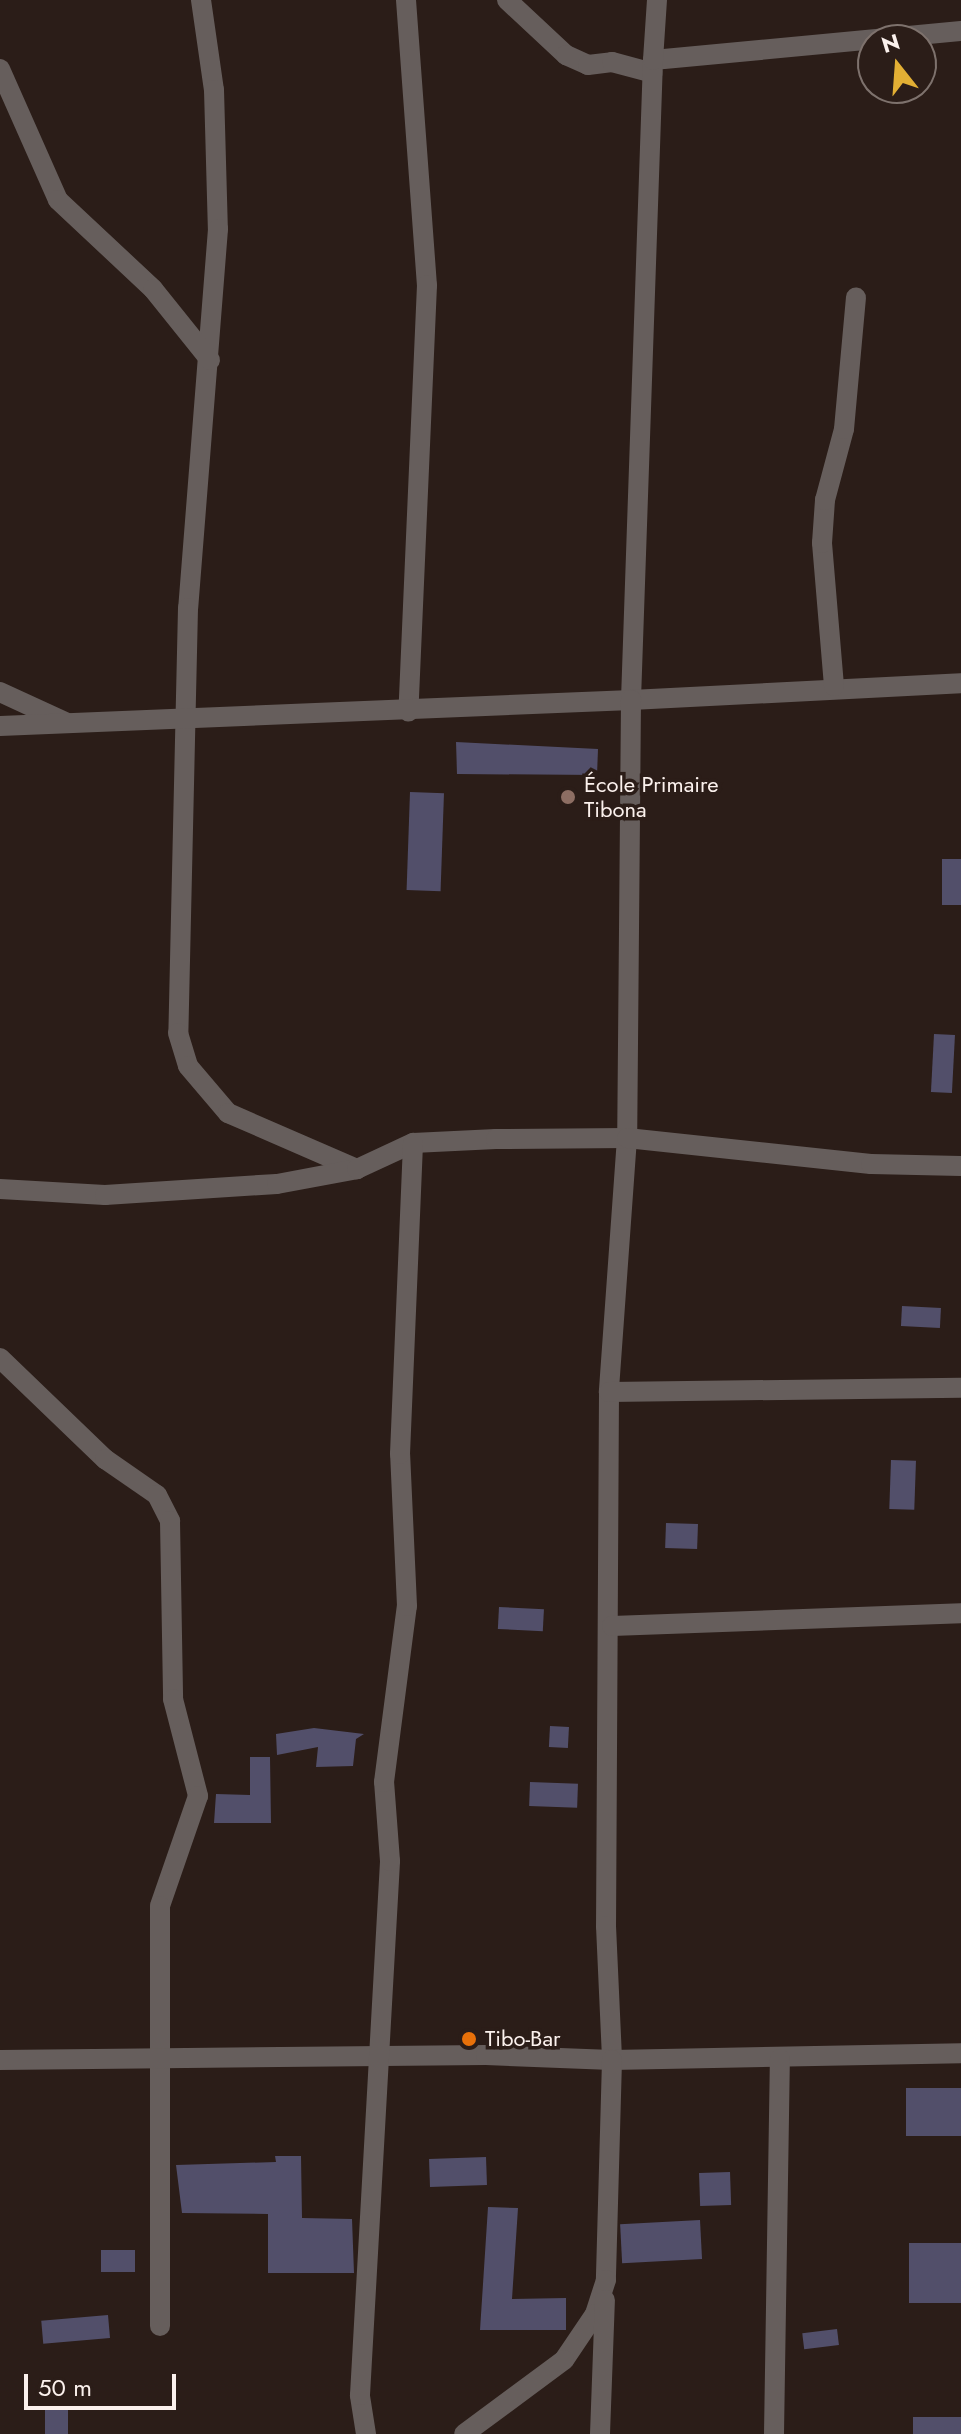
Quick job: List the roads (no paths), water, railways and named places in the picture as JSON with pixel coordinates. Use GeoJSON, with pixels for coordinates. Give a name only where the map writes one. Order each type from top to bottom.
{"type":"FeatureCollection","features":[{"type":"Feature","properties":{"kind":"street"},"geometry":{"type":"LineString","coordinates":[[201,0],[214,90],[218,229],[188,608],[178,1033],[188,1066],[228,1113],[357,1169]]}},
{"type":"Feature","properties":{"kind":"street"},"geometry":{"type":"LineString","coordinates":[[406,0],[427,285],[408,712]]}},
{"type":"Feature","properties":{"kind":"street"},"geometry":{"type":"LineString","coordinates":[[507,0],[566,55],[588,65],[612,62],[653,67],[961,31]]}},
{"type":"Feature","properties":{"kind":"street"},"geometry":{"type":"LineString","coordinates":[[600,2434],[612,2060],[606,1926],[612,1626],[609,1392],[627,1138],[631,700],[657,0]]}},
{"type":"Feature","properties":{"kind":"street"},"geometry":{"type":"LineString","coordinates":[[0,69],[58,200],[153,289],[210,360]]}},
{"type":"Feature","properties":{"kind":"street"},"geometry":{"type":"LineString","coordinates":[[834,686],[822,543],[825,500],[844,429],[856,298]]}},
{"type":"Feature","properties":{"kind":"street"},"geometry":{"type":"LineString","coordinates":[[0,726],[186,716],[408,712],[834,686],[961,683]]}},
{"type":"Feature","properties":{"kind":"street"},"geometry":{"type":"LineString","coordinates":[[0,692],[67,723]]}},
{"type":"Feature","properties":{"kind":"street"},"geometry":{"type":"LineString","coordinates":[[0,1189],[105,1195],[277,1184],[357,1169],[413,1143],[627,1138],[871,1164],[961,1166]]}},
{"type":"Feature","properties":{"kind":"street"},"geometry":{"type":"LineString","coordinates":[[366,2434],[360,2395],[390,1861],[384,1782],[407,1606],[400,1454],[413,1143]]}},
{"type":"Feature","properties":{"kind":"street"},"geometry":{"type":"LineString","coordinates":[[0,1358],[105,1459],[157,1495],[170,1521],[173,1699],[198,1796],[160,1906],[155,2059],[160,2326]]}},
{"type":"Feature","properties":{"kind":"street"},"geometry":{"type":"LineString","coordinates":[[609,1392],[961,1388]]}},
{"type":"Feature","properties":{"kind":"street"},"geometry":{"type":"LineString","coordinates":[[612,1626],[961,1613]]}},
{"type":"Feature","properties":{"kind":"street"},"geometry":{"type":"LineString","coordinates":[[0,2060],[377,2057],[780,2059],[961,2053]]}},
{"type":"Feature","properties":{"kind":"street"},"geometry":{"type":"LineString","coordinates":[[774,2434],[780,2059]]}},
{"type":"Feature","properties":{"kind":"street"},"geometry":{"type":"LineString","coordinates":[[464,2434],[564,2360],[595,2314],[606,2280]]}},
{"type":"Feature","properties":{"kind":"place","name":"École Primaire Tibona"},"geometry":{"type":"Point","coordinates":[568,797]}},
{"type":"Feature","properties":{"kind":"place","name":"Tibo-Bar"},"geometry":{"type":"Point","coordinates":[469,2039]}}]}
